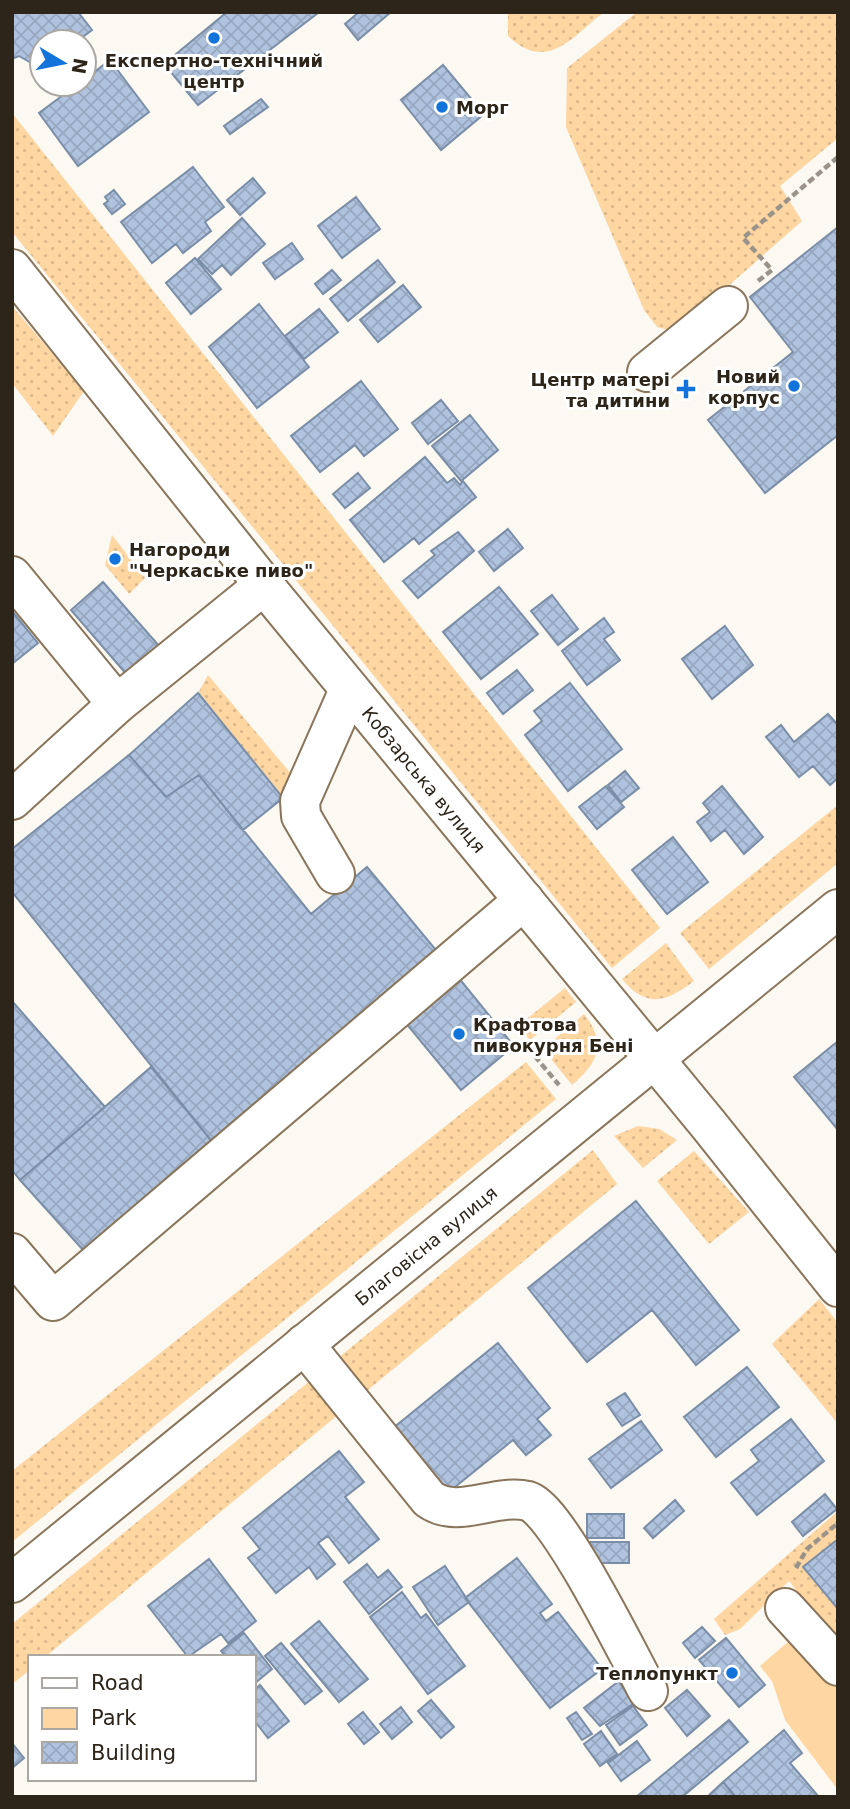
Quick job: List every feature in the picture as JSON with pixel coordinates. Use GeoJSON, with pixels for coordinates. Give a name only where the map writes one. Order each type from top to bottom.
{"type":"FeatureCollection","features":[{"type":"Feature","properties":{"kind":"street","name":"Кобзарська вулиця"},"geometry":{"type":"LineString","coordinates":[[12,269],[349,690],[524,900],[838,1287]]}},
{"type":"Feature","properties":{"kind":"street"},"geometry":{"type":"LineString","coordinates":[[647,372],[728,306]]}},
{"type":"Feature","properties":{"kind":"street"},"geometry":{"type":"LineString","coordinates":[[12,576],[117,704]]}},
{"type":"Feature","properties":{"kind":"street"},"geometry":{"type":"LineString","coordinates":[[12,800],[117,704],[264,585]]}},
{"type":"Feature","properties":{"kind":"street"},"geometry":{"type":"LineString","coordinates":[[335,874],[301,816],[299,801],[349,690]]}},
{"type":"Feature","properties":{"kind":"street"},"geometry":{"type":"LineString","coordinates":[[12,1253],[53,1301],[524,900]]}},
{"type":"Feature","properties":{"kind":"street","name":"Благовісна вулиця"},"geometry":{"type":"LineString","coordinates":[[12,1583],[838,909]]}},
{"type":"Feature","properties":{"kind":"street"},"geometry":{"type":"LineString","coordinates":[[304,1344],[429,1499],[439,1506],[452,1508],[518,1500],[531,1502],[541,1509],[574,1556],[648,1691]]}},
{"type":"Feature","properties":{"kind":"street"},"geometry":{"type":"LineString","coordinates":[[785,1608],[838,1666]]}},
{"type":"Feature","properties":{"kind":"path"},"geometry":{"type":"LineString","coordinates":[[728,306],[772,270],[743,237],[838,157]]}},
{"type":"Feature","properties":{"kind":"path"},"geometry":{"type":"LineString","coordinates":[[528,1048],[565,1092]]}},
{"type":"Feature","properties":{"kind":"path"},"geometry":{"type":"LineString","coordinates":[[785,1608],[789,1581],[807,1549],[838,1523]]}},
{"type":"Feature","properties":{"kind":"green space"},"geometry":{"type":"Polygon","coordinates":[[[508,12],[604,12],[558,48],[535,52],[522,47],[508,36],[508,12]]]}},
{"type":"Feature","properties":{"kind":"green space"},"geometry":{"type":"Polygon","coordinates":[[[637,12],[838,12],[838,138],[780,186],[802,221],[676,332],[657,327],[644,310],[566,127],[567,68],[637,12]]]}},
{"type":"Feature","properties":{"kind":"green space"},"geometry":{"type":"Polygon","coordinates":[[[12,113],[660,928],[612,968],[12,232],[12,113]]]}},
{"type":"Feature","properties":{"kind":"green space"},"geometry":{"type":"Polygon","coordinates":[[[12,306],[84,391],[53,436],[12,383],[12,306]]]}},
{"type":"Feature","properties":{"kind":"green space"},"geometry":{"type":"Polygon","coordinates":[[[112,535],[145,578],[129,594],[105,565],[112,535]]]}},
{"type":"Feature","properties":{"kind":"green space"},"geometry":{"type":"Polygon","coordinates":[[[208,675],[292,775],[283,798],[198,693],[208,675]]]}},
{"type":"Feature","properties":{"kind":"green space"},"geometry":{"type":"Polygon","coordinates":[[[838,805],[838,863],[709,969],[680,933],[838,805]]]}},
{"type":"Feature","properties":{"kind":"green space"},"geometry":{"type":"Polygon","coordinates":[[[666,943],[694,981],[666,998],[640,995],[622,979],[666,943]]]}},
{"type":"Feature","properties":{"kind":"green space"},"geometry":{"type":"Polygon","coordinates":[[[565,988],[576,1002],[530,1040],[518,1026],[565,988]]]}},
{"type":"Feature","properties":{"kind":"green space"},"geometry":{"type":"Polygon","coordinates":[[[584,1014],[596,1034],[597,1052],[588,1068],[572,1085],[543,1049],[584,1014]]]}},
{"type":"Feature","properties":{"kind":"green space"},"geometry":{"type":"Polygon","coordinates":[[[526,1062],[556,1099],[12,1542],[12,1471],[526,1062]]]}},
{"type":"Feature","properties":{"kind":"green space"},"geometry":{"type":"Polygon","coordinates":[[[638,1126],[659,1129],[677,1140],[643,1168],[614,1136],[638,1126]]]}},
{"type":"Feature","properties":{"kind":"green space"},"geometry":{"type":"Polygon","coordinates":[[[593,1150],[617,1184],[47,1655],[28,1655],[28,1672],[12,1684],[12,1624],[593,1150]]]}},
{"type":"Feature","properties":{"kind":"green space"},"geometry":{"type":"Polygon","coordinates":[[[694,1151],[749,1212],[709,1244],[657,1181],[694,1151]]]}},
{"type":"Feature","properties":{"kind":"green space"},"geometry":{"type":"Polygon","coordinates":[[[819,1299],[838,1323],[838,1424],[772,1344],[819,1299]]]}},
{"type":"Feature","properties":{"kind":"green space"},"geometry":{"type":"Polygon","coordinates":[[[838,1511],[838,1539],[803,1567],[838,1609],[838,1642],[789,1581],[740,1629],[725,1635],[714,1619],[838,1511]]]}},
{"type":"Feature","properties":{"kind":"green space"},"geometry":{"type":"Polygon","coordinates":[[[796,1635],[838,1669],[838,1790],[785,1720],[772,1681],[760,1666],[796,1635]]]}},
{"type":"Feature","properties":{"kind":"building"},"geometry":{"type":"Polygon","coordinates":[[[12,12],[78,12],[90,28],[28,28],[28,61],[19,56],[12,59],[12,12]]]}},
{"type":"Feature","properties":{"kind":"building","name":"Експертно-технічний центр"},"geometry":{"type":"Polygon","coordinates":[[[227,12],[318,13],[198,105],[164,64],[227,12]]]}},
{"type":"Feature","properties":{"kind":"building"},"geometry":{"type":"Polygon","coordinates":[[[359,12],[391,12],[358,40],[345,24],[359,12]]]}},
{"type":"Feature","properties":{"kind":"building"},"geometry":{"type":"Polygon","coordinates":[[[110,60],[149,112],[78,166],[39,113],[59,98],[98,98],[98,69],[110,60]]]}},
{"type":"Feature","properties":{"kind":"building","name":"Морг"},"geometry":{"type":"Polygon","coordinates":[[[443,65],[484,114],[441,150],[401,100],[443,65]]]}},
{"type":"Feature","properties":{"kind":"building"},"geometry":{"type":"Polygon","coordinates":[[[261,99],[268,107],[230,134],[224,126],[261,99]]]}},
{"type":"Feature","properties":{"kind":"building"},"geometry":{"type":"Polygon","coordinates":[[[193,167],[224,207],[205,222],[211,231],[183,253],[176,244],[152,263],[121,222],[193,167]]]}},
{"type":"Feature","properties":{"kind":"building"},"geometry":{"type":"Polygon","coordinates":[[[253,178],[265,193],[240,215],[227,200],[253,178]]]}},
{"type":"Feature","properties":{"kind":"building"},"geometry":{"type":"Polygon","coordinates":[[[114,190],[125,204],[112,214],[104,204],[108,201],[105,197],[114,190]]]}},
{"type":"Feature","properties":{"kind":"building"},"geometry":{"type":"Polygon","coordinates":[[[356,197],[380,229],[342,258],[318,226],[356,197]]]}},
{"type":"Feature","properties":{"kind":"building"},"geometry":{"type":"Polygon","coordinates":[[[242,218],[265,244],[231,275],[222,265],[212,274],[198,259],[242,218]]]}},
{"type":"Feature","properties":{"kind":"building","name":"Новий корпус"},"geometry":{"type":"Polygon","coordinates":[[[838,227],[838,435],[765,493],[708,420],[793,352],[750,297],[838,227]]]}},
{"type":"Feature","properties":{"kind":"building"},"geometry":{"type":"Polygon","coordinates":[[[292,243],[303,259],[275,279],[263,263],[292,243]]]}},
{"type":"Feature","properties":{"kind":"building"},"geometry":{"type":"Polygon","coordinates":[[[195,258],[221,289],[191,314],[166,283],[195,258]]]}},
{"type":"Feature","properties":{"kind":"building"},"geometry":{"type":"Polygon","coordinates":[[[378,260],[395,282],[348,321],[330,299],[378,260]]]}},
{"type":"Feature","properties":{"kind":"building"},"geometry":{"type":"Polygon","coordinates":[[[332,270],[341,280],[323,294],[315,284],[332,270]]]}},
{"type":"Feature","properties":{"kind":"building"},"geometry":{"type":"Polygon","coordinates":[[[403,285],[421,307],[378,342],[360,320],[403,285]]]}},
{"type":"Feature","properties":{"kind":"building"},"geometry":{"type":"Polygon","coordinates":[[[259,304],[309,367],[257,408],[209,347],[259,304]]]}},
{"type":"Feature","properties":{"kind":"building"},"geometry":{"type":"Polygon","coordinates":[[[319,309],[338,332],[304,359],[285,336],[319,309]]]}},
{"type":"Feature","properties":{"kind":"building"},"geometry":{"type":"Polygon","coordinates":[[[361,381],[398,429],[364,456],[355,445],[320,472],[291,436],[361,381]]]}},
{"type":"Feature","properties":{"kind":"building"},"geometry":{"type":"Polygon","coordinates":[[[441,400],[458,421],[428,444],[412,423],[441,400]]]}},
{"type":"Feature","properties":{"kind":"building"},"geometry":{"type":"Polygon","coordinates":[[[470,415],[498,450],[461,481],[432,446],[470,415]]]}},
{"type":"Feature","properties":{"kind":"building"},"geometry":{"type":"Polygon","coordinates":[[[425,457],[447,483],[454,478],[460,485],[463,481],[476,497],[419,544],[414,538],[384,562],[350,520],[425,457]]]}},
{"type":"Feature","properties":{"kind":"building"},"geometry":{"type":"Polygon","coordinates":[[[358,473],[370,488],[345,508],[333,494],[358,473]]]}},
{"type":"Feature","properties":{"kind":"building"},"geometry":{"type":"Polygon","coordinates":[[[508,529],[523,548],[494,571],[479,552],[508,529]]]}},
{"type":"Feature","properties":{"kind":"building"},"geometry":{"type":"Polygon","coordinates":[[[458,532],[474,551],[418,598],[403,581],[435,555],[431,551],[458,532]]]}},
{"type":"Feature","properties":{"kind":"building"},"geometry":{"type":"Polygon","coordinates":[[[103,582],[160,647],[128,676],[71,610],[103,582]]]}},
{"type":"Feature","properties":{"kind":"building"},"geometry":{"type":"Polygon","coordinates":[[[499,587],[538,634],[481,679],[443,632],[499,587]]]}},
{"type":"Feature","properties":{"kind":"building"},"geometry":{"type":"Polygon","coordinates":[[[552,595],[578,629],[558,645],[531,611],[552,595]]]}},
{"type":"Feature","properties":{"kind":"building"},"geometry":{"type":"Polygon","coordinates":[[[12,611],[38,643],[12,664],[12,611]]]}},
{"type":"Feature","properties":{"kind":"building"},"geometry":{"type":"Polygon","coordinates":[[[604,618],[614,632],[604,639],[620,660],[587,685],[562,651],[604,618]]]}},
{"type":"Feature","properties":{"kind":"building"},"geometry":{"type":"Polygon","coordinates":[[[725,626],[753,665],[712,699],[682,659],[725,626]]]}},
{"type":"Feature","properties":{"kind":"building"},"geometry":{"type":"Polygon","coordinates":[[[517,670],[533,690],[503,714],[487,693],[517,670]]]}},
{"type":"Feature","properties":{"kind":"building"},"geometry":{"type":"Polygon","coordinates":[[[570,683],[622,749],[568,791],[525,735],[542,721],[534,711],[570,683]]]}},
{"type":"Feature","properties":{"kind":"building"},"geometry":{"type":"Polygon","coordinates":[[[198,693],[283,798],[243,830],[199,775],[166,797],[129,755],[198,693]]]}},
{"type":"Feature","properties":{"kind":"building"},"geometry":{"type":"Polygon","coordinates":[[[828,714],[838,725],[838,778],[830,785],[813,766],[799,777],[766,737],[781,725],[794,742],[828,714]]]}},
{"type":"Feature","properties":{"kind":"building"},"geometry":{"type":"Polygon","coordinates":[[[129,755],[166,797],[199,775],[311,914],[367,867],[441,956],[214,1144],[12,892],[12,849],[129,755]]]}},
{"type":"Feature","properties":{"kind":"building"},"geometry":{"type":"Polygon","coordinates":[[[625,771],[639,788],[621,802],[608,785],[625,771]]]}},
{"type":"Feature","properties":{"kind":"building"},"geometry":{"type":"Polygon","coordinates":[[[606,786],[624,807],[597,829],[579,807],[606,786]]]}},
{"type":"Feature","properties":{"kind":"building"},"geometry":{"type":"Polygon","coordinates":[[[722,786],[763,837],[744,854],[725,830],[711,841],[697,822],[710,812],[703,803],[722,786]]]}},
{"type":"Feature","properties":{"kind":"building"},"geometry":{"type":"Polygon","coordinates":[[[673,837],[708,882],[667,914],[632,870],[673,837]]]}},
{"type":"Feature","properties":{"kind":"building","name":"Крафтова пивокурня Бені"},"geometry":{"type":"Polygon","coordinates":[[[458,977],[514,1046],[461,1090],[404,1021],[458,977]]]}},
{"type":"Feature","properties":{"kind":"building"},"geometry":{"type":"Polygon","coordinates":[[[12,1001],[105,1107],[20,1180],[12,1170],[12,1001]]]}},
{"type":"Feature","properties":{"kind":"building"},"geometry":{"type":"Polygon","coordinates":[[[838,1041],[838,1130],[794,1077],[838,1041]]]}},
{"type":"Feature","properties":{"kind":"building"},"geometry":{"type":"Polygon","coordinates":[[[151,1067],[214,1144],[84,1251],[20,1180],[151,1067]]]}},
{"type":"Feature","properties":{"kind":"building"},"geometry":{"type":"Polygon","coordinates":[[[636,1201],[739,1330],[696,1365],[652,1310],[587,1362],[528,1288],[636,1201]]]}},
{"type":"Feature","properties":{"kind":"building"},"geometry":{"type":"Polygon","coordinates":[[[498,1343],[550,1408],[537,1419],[551,1435],[526,1455],[513,1440],[445,1495],[392,1429],[498,1343]]]}},
{"type":"Feature","properties":{"kind":"building"},"geometry":{"type":"Polygon","coordinates":[[[747,1367],[779,1407],[716,1457],[684,1417],[747,1367]]]}},
{"type":"Feature","properties":{"kind":"building"},"geometry":{"type":"Polygon","coordinates":[[[625,1393],[640,1415],[622,1426],[607,1404],[625,1393]]]}},
{"type":"Feature","properties":{"kind":"building"},"geometry":{"type":"Polygon","coordinates":[[[791,1419],[824,1461],[757,1515],[731,1483],[759,1461],[751,1450],[791,1419]]]}},
{"type":"Feature","properties":{"kind":"building"},"geometry":{"type":"Polygon","coordinates":[[[641,1421],[662,1450],[611,1488],[589,1459],[641,1421]]]}},
{"type":"Feature","properties":{"kind":"building"},"geometry":{"type":"Polygon","coordinates":[[[339,1451],[364,1482],[345,1497],[379,1539],[349,1563],[328,1536],[318,1543],[335,1564],[317,1579],[309,1567],[276,1593],[248,1558],[260,1549],[243,1528],[339,1451]]]}},
{"type":"Feature","properties":{"kind":"building"},"geometry":{"type":"Polygon","coordinates":[[[825,1494],[837,1509],[803,1536],[792,1522],[825,1494]]]}},
{"type":"Feature","properties":{"kind":"building"},"geometry":{"type":"Polygon","coordinates":[[[675,1500],[684,1511],[653,1538],[644,1528],[675,1500]]]}},
{"type":"Feature","properties":{"kind":"building"},"geometry":{"type":"Polygon","coordinates":[[[587,1514],[624,1514],[624,1538],[587,1538],[587,1514]]]}},
{"type":"Feature","properties":{"kind":"building"},"geometry":{"type":"Polygon","coordinates":[[[838,1539],[838,1609],[803,1567],[838,1539]]]}},
{"type":"Feature","properties":{"kind":"building"},"geometry":{"type":"Polygon","coordinates":[[[590,1542],[629,1542],[629,1563],[590,1563],[590,1542]]]}},
{"type":"Feature","properties":{"kind":"building"},"geometry":{"type":"Polygon","coordinates":[[[517,1558],[552,1604],[540,1613],[546,1621],[558,1612],[602,1669],[550,1708],[465,1598],[517,1558]]]}},
{"type":"Feature","properties":{"kind":"building"},"geometry":{"type":"Polygon","coordinates":[[[209,1559],[256,1621],[228,1643],[221,1634],[191,1655],[186,1655],[148,1606],[209,1559]]]}},
{"type":"Feature","properties":{"kind":"building"},"geometry":{"type":"Polygon","coordinates":[[[367,1564],[378,1578],[388,1570],[402,1587],[369,1614],[344,1582],[367,1564]]]}},
{"type":"Feature","properties":{"kind":"building"},"geometry":{"type":"Polygon","coordinates":[[[445,1566],[469,1602],[438,1625],[413,1587],[445,1566]]]}},
{"type":"Feature","properties":{"kind":"building"},"geometry":{"type":"Polygon","coordinates":[[[402,1592],[421,1618],[426,1614],[465,1666],[428,1694],[370,1617],[402,1592]]]}},
{"type":"Feature","properties":{"kind":"building"},"geometry":{"type":"Polygon","coordinates":[[[319,1621],[368,1679],[339,1702],[291,1644],[319,1621]]]}},
{"type":"Feature","properties":{"kind":"building"},"geometry":{"type":"Polygon","coordinates":[[[702,1627],[715,1641],[695,1658],[683,1643],[702,1627]]]}},
{"type":"Feature","properties":{"kind":"building"},"geometry":{"type":"Polygon","coordinates":[[[244,1633],[272,1669],[256,1682],[256,1655],[224,1655],[221,1651],[244,1633]]]}},
{"type":"Feature","properties":{"kind":"building","name":"Теплопункт"},"geometry":{"type":"Polygon","coordinates":[[[726,1638],[765,1685],[739,1707],[699,1660],[726,1638]]]}},
{"type":"Feature","properties":{"kind":"building"},"geometry":{"type":"Polygon","coordinates":[[[281,1643],[322,1691],[305,1704],[265,1656],[281,1643]]]}},
{"type":"Feature","properties":{"kind":"building"},"geometry":{"type":"Polygon","coordinates":[[[619,1681],[633,1704],[600,1726],[584,1708],[619,1681]]]}},
{"type":"Feature","properties":{"kind":"building"},"geometry":{"type":"Polygon","coordinates":[[[260,1685],[289,1721],[268,1738],[256,1723],[256,1688],[260,1685]]]}},
{"type":"Feature","properties":{"kind":"building"},"geometry":{"type":"Polygon","coordinates":[[[687,1690],[710,1716],[687,1736],[665,1708],[687,1690]]]}},
{"type":"Feature","properties":{"kind":"building"},"geometry":{"type":"Polygon","coordinates":[[[431,1700],[454,1727],[441,1738],[418,1711],[431,1700]]]}},
{"type":"Feature","properties":{"kind":"building"},"geometry":{"type":"Polygon","coordinates":[[[633,1706],[647,1725],[620,1745],[606,1725],[633,1706]]]}},
{"type":"Feature","properties":{"kind":"building"},"geometry":{"type":"Polygon","coordinates":[[[401,1707],[412,1722],[392,1739],[380,1724],[401,1707]]]}},
{"type":"Feature","properties":{"kind":"building"},"geometry":{"type":"Polygon","coordinates":[[[363,1712],[379,1732],[364,1744],[348,1724],[363,1712]]]}},
{"type":"Feature","properties":{"kind":"building"},"geometry":{"type":"Polygon","coordinates":[[[576,1712],[592,1734],[582,1740],[567,1718],[576,1712]]]}},
{"type":"Feature","properties":{"kind":"building"},"geometry":{"type":"Polygon","coordinates":[[[729,1720],[748,1742],[682,1797],[636,1797],[729,1720]]]}},
{"type":"Feature","properties":{"kind":"building"},"geometry":{"type":"Polygon","coordinates":[[[784,1730],[802,1753],[790,1763],[819,1797],[736,1797],[723,1782],[784,1730]]]}},
{"type":"Feature","properties":{"kind":"building"},"geometry":{"type":"Polygon","coordinates":[[[601,1731],[617,1754],[600,1766],[584,1744],[601,1731]]]}},
{"type":"Feature","properties":{"kind":"building"},"geometry":{"type":"Polygon","coordinates":[[[637,1741],[650,1760],[621,1781],[608,1763],[637,1741]]]}},
{"type":"Feature","properties":{"kind":"building"},"geometry":{"type":"Polygon","coordinates":[[[12,1743],[24,1758],[12,1768],[12,1743]]]}},
{"type":"Feature","properties":{"kind":"building"},"geometry":{"type":"Polygon","coordinates":[[[723,1782],[735,1797],[707,1797],[723,1782]]]}},
{"type":"Feature","properties":{"kind":"place","name":"Експертно-технічний центр"},"geometry":{"type":"Point","coordinates":[214,38]}},
{"type":"Feature","properties":{"kind":"place","name":"Морг"},"geometry":{"type":"Point","coordinates":[442,107]}},
{"type":"Feature","properties":{"kind":"place","name":"Новий корпус"},"geometry":{"type":"Point","coordinates":[794,386]}},
{"type":"Feature","properties":{"kind":"place","name":"Центр матері та дитини"},"geometry":{"type":"Point","coordinates":[686,389]}},
{"type":"Feature","properties":{"kind":"place","name":"Нагороди \"Черкаське пиво\""},"geometry":{"type":"Point","coordinates":[115,559]}},
{"type":"Feature","properties":{"kind":"place","name":"Крафтова пивокурня Бені"},"geometry":{"type":"Point","coordinates":[459,1034]}},
{"type":"Feature","properties":{"kind":"place","name":"Теплопункт"},"geometry":{"type":"Point","coordinates":[732,1673]}}]}
